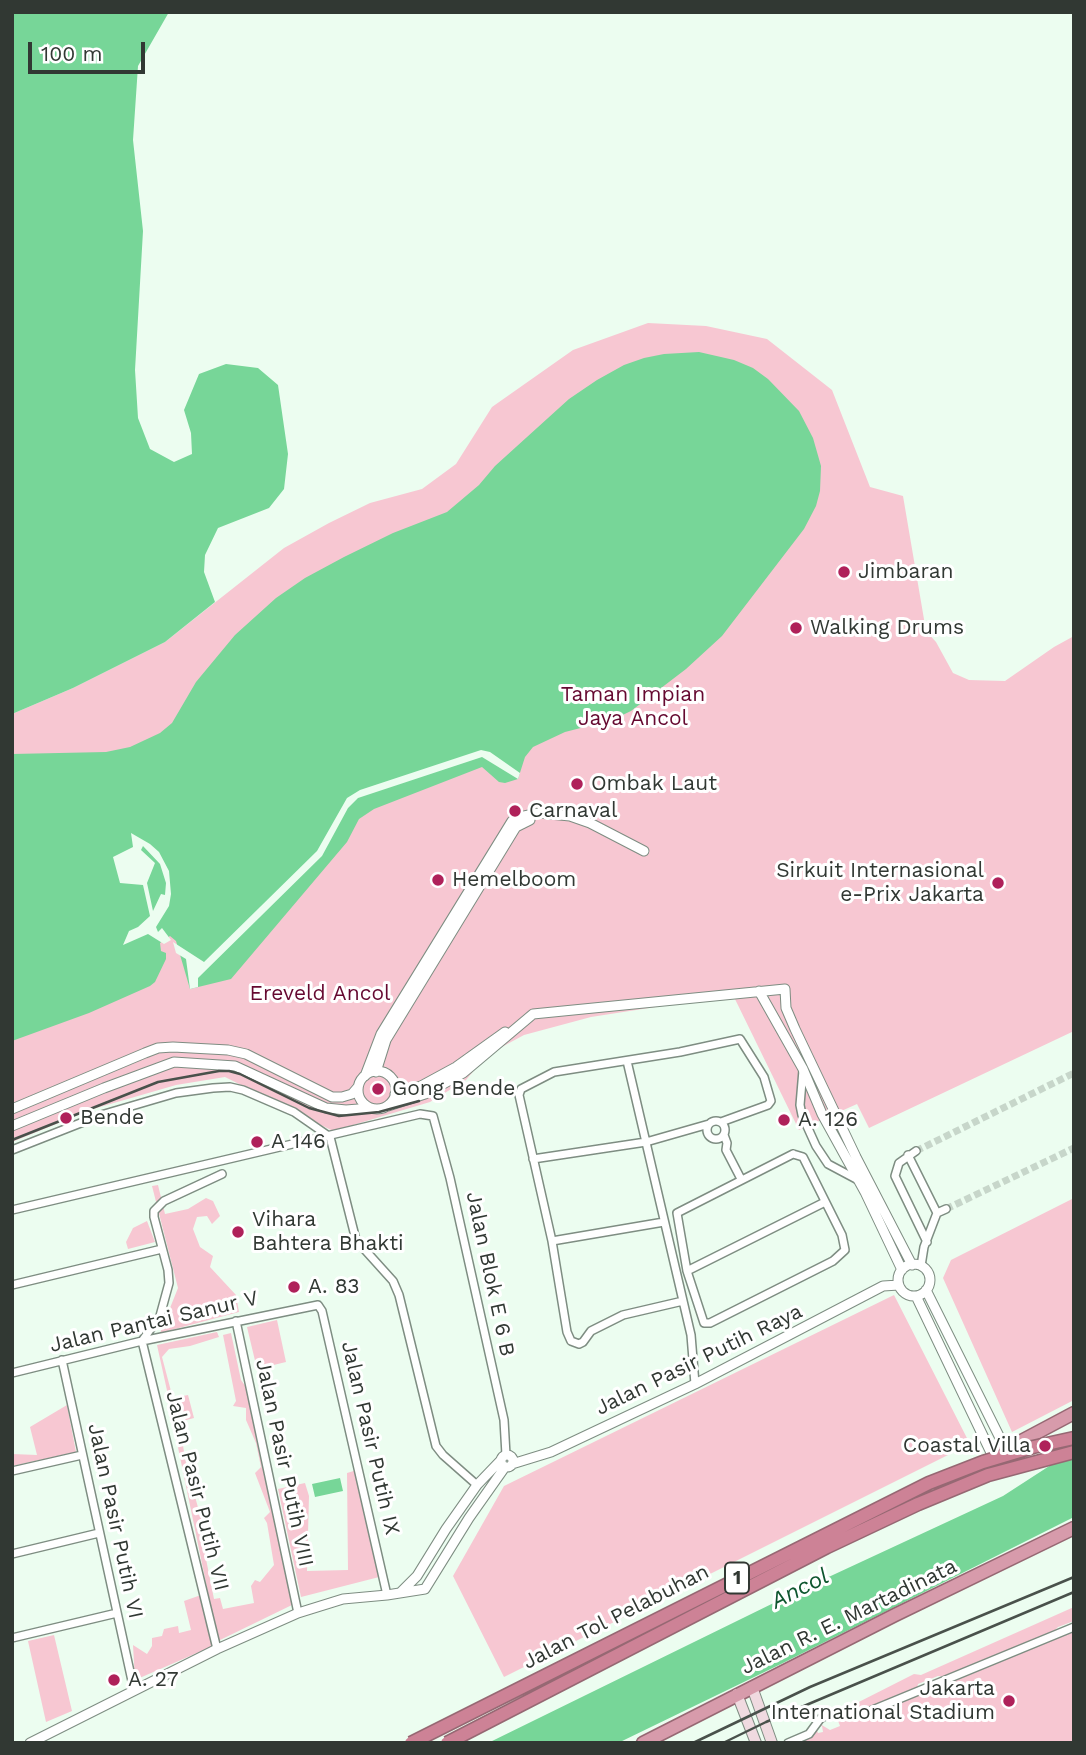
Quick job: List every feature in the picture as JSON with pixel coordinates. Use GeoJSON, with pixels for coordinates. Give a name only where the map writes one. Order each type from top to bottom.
{"type":"FeatureCollection","features":[{"type":"Feature","properties":{"kind":"highway"},"geometry":{"type":"LineString","coordinates":[[1007,1453],[1074,1413]]}},
{"type":"Feature","properties":{"kind":"highway"},"geometry":{"type":"LineString","coordinates":[[419,1743],[746,1576],[1074,1422]]}},
{"type":"Feature","properties":{"kind":"highway","name":"Jalan Tol Pelabuhan"},"geometry":{"type":"LineString","coordinates":[[411,1743],[929,1483],[983,1462],[1074,1438]]}},
{"type":"Feature","properties":{"kind":"highway","name":"Jalan Tol Pelabuhan"},"geometry":{"type":"LineString","coordinates":[[447,1743],[827,1547],[918,1504],[988,1475],[1074,1452]]}},
{"type":"Feature","properties":{"kind":"highway"},"geometry":{"type":"LineString","coordinates":[[454,1743],[877,1526],[994,1459]]}},
{"type":"Feature","properties":{"kind":"highway","name":"Jalan R. E. Martadinata"},"geometry":{"type":"LineString","coordinates":[[643,1743],[1074,1528]]}},
{"type":"Feature","properties":{"kind":"main road"},"geometry":{"type":"LineString","coordinates":[[752,1687],[772,1743]]}},
{"type":"Feature","properties":{"kind":"main road"},"geometry":{"type":"LineString","coordinates":[[737,1694],[757,1743]]}},
{"type":"Feature","properties":{"kind":"street"},"geometry":{"type":"LineString","coordinates":[[12,1109],[158,1048],[173,1047],[246,1054],[332,1097],[352,1094],[365,1076],[381,1034],[512,821],[539,813],[570,816],[590,823],[644,853],[568,822],[540,819],[525,821],[516,827],[386,1040],[376,1072]]}},
{"type":"Feature","properties":{"kind":"street"},"geometry":{"type":"LineString","coordinates":[[12,1126],[174,1062],[235,1066],[326,1108],[377,1109],[425,1094],[463,1073],[533,1014],[785,989],[786,1008],[851,1148],[917,1266],[929,1276],[926,1290],[1007,1453]]}},
{"type":"Feature","properties":{"kind":"street"},"geometry":{"type":"LineString","coordinates":[[759,991],[803,1069],[822,1114],[859,1180],[902,1270]]}},
{"type":"Feature","properties":{"kind":"street"},"geometry":{"type":"LineString","coordinates":[[388,1106],[396,1094],[421,1086],[456,1067],[498,1036],[519,1025]]}},
{"type":"Feature","properties":{"kind":"street"},"geometry":{"type":"LineString","coordinates":[[783,1034],[795,1029]]}},
{"type":"Feature","properties":{"kind":"street"},"geometry":{"type":"LineString","coordinates":[[533,1159],[646,1142],[715,1121],[721,1122],[768,1105],[771,1098],[764,1077],[740,1040],[554,1072],[521,1089],[518,1098],[552,1241],[567,1332],[571,1341],[579,1344],[591,1331],[623,1315],[683,1301]]}},
{"type":"Feature","properties":{"kind":"street"},"geometry":{"type":"LineString","coordinates":[[627,1061],[691,1335],[695,1384]]}},
{"type":"Feature","properties":{"kind":"street"},"geometry":{"type":"LineString","coordinates":[[803,1069],[800,1095],[802,1115],[816,1146],[828,1164],[859,1180]]}},
{"type":"Feature","properties":{"kind":"street"},"geometry":{"type":"LineString","coordinates":[[365,1076],[376,1072],[386,1074],[393,1080],[396,1094]]}},
{"type":"Feature","properties":{"kind":"street"},"geometry":{"type":"LineString","coordinates":[[78,1082],[84,1097]]}},
{"type":"Feature","properties":{"kind":"street"},"geometry":{"type":"LineString","coordinates":[[12,1150],[101,1115],[176,1093],[222,1087],[243,1090],[294,1112],[330,1137],[356,1240],[360,1248],[393,1281],[399,1295],[436,1446],[477,1485]]}},
{"type":"Feature","properties":{"kind":"street"},"geometry":{"type":"LineString","coordinates":[[358,1087],[361,1100],[371,1108]]}},
{"type":"Feature","properties":{"kind":"street","name":"Jalan Blok E 6 B"},"geometry":{"type":"LineString","coordinates":[[330,1137],[420,1114],[433,1116],[450,1178],[505,1420],[506,1462]]}},
{"type":"Feature","properties":{"kind":"street"},"geometry":{"type":"LineString","coordinates":[[721,1122],[726,1130],[726,1150]]}},
{"type":"Feature","properties":{"kind":"street"},"geometry":{"type":"LineString","coordinates":[[709,1124],[707,1131],[719,1146],[726,1150],[741,1179]]}},
{"type":"Feature","properties":{"kind":"street"},"geometry":{"type":"LineString","coordinates":[[715,1139],[724,1135]]}},
{"type":"Feature","properties":{"kind":"street"},"geometry":{"type":"LineString","coordinates":[[12,1210],[330,1137]]}},
{"type":"Feature","properties":{"kind":"street"},"geometry":{"type":"LineString","coordinates":[[917,1266],[937,1213],[912,1153],[899,1163],[895,1176],[926,1242]]}},
{"type":"Feature","properties":{"kind":"street"},"geometry":{"type":"LineString","coordinates":[[793,1154],[803,1157],[846,1245],[841,1255],[710,1323],[703,1322],[687,1271],[677,1213],[741,1179],[793,1154]]}},
{"type":"Feature","properties":{"kind":"street"},"geometry":{"type":"LineString","coordinates":[[142,1341],[160,1316],[167,1298],[168,1270],[153,1217],[155,1208],[222,1174]]}},
{"type":"Feature","properties":{"kind":"street"},"geometry":{"type":"LineString","coordinates":[[687,1271],[825,1202]]}},
{"type":"Feature","properties":{"kind":"street"},"geometry":{"type":"LineString","coordinates":[[937,1213],[946,1209]]}},
{"type":"Feature","properties":{"kind":"street"},"geometry":{"type":"LineString","coordinates":[[552,1241],[664,1222]]}},
{"type":"Feature","properties":{"kind":"street"},"geometry":{"type":"LineString","coordinates":[[12,1285],[162,1249]]}},
{"type":"Feature","properties":{"kind":"street"},"geometry":{"type":"LineString","coordinates":[[917,1266],[902,1270],[898,1277],[899,1285],[905,1294],[916,1296],[926,1290]]}},
{"type":"Feature","properties":{"kind":"street","name":"Jalan Pasir Putih Raya"},"geometry":{"type":"LineString","coordinates":[[400,1593],[417,1576],[477,1485],[506,1462],[551,1452],[695,1384],[883,1286],[899,1285]]}},
{"type":"Feature","properties":{"kind":"street"},"geometry":{"type":"LineString","coordinates":[[916,1296],[986,1437],[994,1459]]}},
{"type":"Feature","properties":{"kind":"street","name":"Jalan Pasir Putih IX"},"geometry":{"type":"LineString","coordinates":[[304,1307],[316,1304],[322,1311],[387,1595]]}},
{"type":"Feature","properties":{"kind":"street","name":"Jalan Pantai Sanur V"},"geometry":{"type":"LineString","coordinates":[[12,1373],[142,1341],[304,1307]]}},
{"type":"Feature","properties":{"kind":"street","name":"Jalan Pasir Putih VIII"},"geometry":{"type":"LineString","coordinates":[[236,1321],[298,1612]]}},
{"type":"Feature","properties":{"kind":"street","name":"Jalan Pasir Putih VII"},"geometry":{"type":"LineString","coordinates":[[142,1341],[216,1649]]}},
{"type":"Feature","properties":{"kind":"street","name":"Jalan Pasir Putih VI"},"geometry":{"type":"LineString","coordinates":[[62,1360],[134,1689]]}},
{"type":"Feature","properties":{"kind":"street"},"geometry":{"type":"LineString","coordinates":[[12,1471],[82,1455]]}},
{"type":"Feature","properties":{"kind":"street"},"geometry":{"type":"LineString","coordinates":[[30,1743],[134,1689],[298,1612],[343,1599],[425,1589],[506,1462]]}},
{"type":"Feature","properties":{"kind":"street"},"geometry":{"type":"LineString","coordinates":[[446,1529],[459,1534]]}},
{"type":"Feature","properties":{"kind":"street"},"geometry":{"type":"LineString","coordinates":[[12,1554],[99,1533]]}},
{"type":"Feature","properties":{"kind":"street"},"geometry":{"type":"LineString","coordinates":[[12,1638],[117,1613]]}},
{"type":"Feature","properties":{"kind":"street"},"geometry":{"type":"LineString","coordinates":[[788,1743],[809,1734],[826,1715],[865,1713],[1074,1627]]}},
{"type":"Feature","properties":{"kind":"green space","name":"Taman Impian Jaya Ancol"},"geometry":{"type":"Polygon","coordinates":[[[648,323],[706,326],[767,339],[832,390],[870,487],[903,496],[926,631],[936,642],[953,673],[969,680],[1005,681],[1074,636],[1074,1031],[869,1128],[857,1104],[799,1130],[733,995],[591,1017],[524,1035],[487,1055],[466,1080],[430,1102],[333,1131],[225,1077],[176,1085],[93,1109],[12,1142],[12,714],[73,688],[165,642],[284,548],[329,523],[370,503],[422,489],[456,464],[492,407],[573,350],[648,323]]]}},
{"type":"Feature","properties":{"kind":"green space"},"geometry":{"type":"Polygon","coordinates":[[[158,1185],[165,1214],[188,1209],[206,1198],[213,1201],[220,1216],[212,1224],[207,1216],[197,1217],[193,1229],[200,1247],[213,1256],[210,1267],[236,1295],[239,1312],[160,1333],[178,1288],[152,1186],[158,1185]]]}},
{"type":"Feature","properties":{"kind":"green space"},"geometry":{"type":"Polygon","coordinates":[[[1074,1198],[1074,1400],[1012,1432],[943,1278],[951,1260],[1074,1198]]]}},
{"type":"Feature","properties":{"kind":"green space"},"geometry":{"type":"Polygon","coordinates":[[[147,1221],[155,1242],[128,1249],[126,1242],[133,1228],[147,1221]]]}},
{"type":"Feature","properties":{"kind":"green space"},"geometry":{"type":"Polygon","coordinates":[[[894,1295],[970,1444],[504,1677],[453,1576],[504,1486],[894,1295]]]}},
{"type":"Feature","properties":{"kind":"green space"},"geometry":{"type":"Polygon","coordinates":[[[277,1320],[286,1362],[257,1369],[247,1327],[277,1320]]]}},
{"type":"Feature","properties":{"kind":"green space"},"geometry":{"type":"Polygon","coordinates":[[[217,1332],[219,1337],[169,1349],[162,1357],[172,1395],[168,1395],[157,1345],[217,1332]]]}},
{"type":"Feature","properties":{"kind":"green space"},"geometry":{"type":"Polygon","coordinates":[[[231,1333],[241,1380],[246,1387],[294,1604],[218,1641],[168,1399],[188,1395],[194,1418],[179,1422],[191,1493],[194,1493],[209,1547],[206,1559],[214,1599],[220,1598],[223,1609],[254,1603],[251,1586],[255,1580],[260,1582],[274,1565],[264,1518],[270,1512],[255,1473],[261,1467],[256,1443],[246,1420],[246,1408],[233,1406],[236,1401],[223,1335],[231,1333]]]}},
{"type":"Feature","properties":{"kind":"green space"},"geometry":{"type":"Polygon","coordinates":[[[67,1405],[76,1452],[12,1466],[12,1454],[37,1455],[30,1427],[67,1405]]]}},
{"type":"Feature","properties":{"kind":"green space"},"geometry":{"type":"Polygon","coordinates":[[[357,1470],[387,1575],[301,1597],[278,1489],[305,1483],[309,1496],[307,1571],[348,1570],[347,1473],[357,1470]]]}},
{"type":"Feature","properties":{"kind":"green space"},"geometry":{"type":"Polygon","coordinates":[[[201,1595],[213,1646],[135,1680],[133,1645],[147,1654],[152,1646],[152,1638],[162,1636],[164,1629],[178,1626],[179,1633],[191,1630],[184,1601],[201,1595]]]}},
{"type":"Feature","properties":{"kind":"green space"},"geometry":{"type":"Polygon","coordinates":[[[1074,1607],[1074,1621],[1058,1627],[1052,1633],[945,1677],[938,1676],[918,1684],[917,1689],[865,1711],[843,1710],[914,1674],[921,1675],[1074,1607]]]}},
{"type":"Feature","properties":{"kind":"green space","name":"Jakarta International Stadium"},"geometry":{"type":"Polygon","coordinates":[[[1074,1630],[1074,1743],[794,1743],[816,1728],[818,1733],[823,1732],[822,1726],[818,1727],[820,1724],[830,1730],[840,1726],[837,1718],[855,1716],[1074,1630]]]}},
{"type":"Feature","properties":{"kind":"green space"},"geometry":{"type":"Polygon","coordinates":[[[54,1635],[72,1711],[46,1722],[28,1641],[54,1635]]]}},
{"type":"Feature","properties":{"kind":"shaded area"},"geometry":{"type":"Polygon","coordinates":[[[12,12],[169,12],[138,66],[133,140],[143,231],[135,370],[138,418],[150,449],[174,462],[192,454],[191,433],[184,410],[199,374],[226,364],[258,368],[278,385],[288,454],[284,489],[269,508],[218,528],[205,555],[204,572],[215,602],[165,642],[73,688],[12,714],[12,12]]]}},
{"type":"Feature","properties":{"kind":"shaded area"},"geometry":{"type":"Polygon","coordinates":[[[699,352],[734,360],[753,368],[768,379],[799,411],[813,438],[821,466],[820,491],[816,506],[804,529],[722,636],[686,669],[631,711],[612,720],[565,732],[533,747],[525,757],[518,779],[499,782],[482,767],[374,809],[359,819],[347,842],[231,979],[190,989],[176,941],[170,936],[160,943],[161,951],[166,953],[166,959],[155,982],[150,986],[89,1013],[12,1041],[12,754],[106,752],[130,747],[160,733],[172,723],[196,682],[235,635],[276,598],[305,578],[344,557],[393,533],[447,512],[569,399],[597,380],[624,365],[644,358],[699,352]]]}},
{"type":"Feature","properties":{"kind":"shaded area"},"geometry":{"type":"Polygon","coordinates":[[[1074,1450],[1074,1517],[781,1664],[618,1743],[488,1743],[792,1594],[1003,1496],[1074,1450]]]}},
{"type":"Feature","properties":{"kind":"shaded area"},"geometry":{"type":"Polygon","coordinates":[[[340,1478],[343,1491],[315,1497],[312,1484],[340,1478]]]}},
{"type":"Feature","properties":{"kind":"pier"},"geometry":{"type":"Polygon","coordinates":[[[481,750],[490,752],[520,773],[518,779],[482,757],[358,798],[348,808],[322,856],[198,978],[198,987],[190,989],[186,959],[176,953],[173,942],[204,962],[317,851],[347,798],[360,790],[481,750]]]}},
{"type":"Feature","properties":{"kind":"pier"},"geometry":{"type":"Polygon","coordinates":[[[131,833],[159,852],[169,871],[169,906],[156,927],[158,932],[162,928],[171,940],[164,944],[148,934],[123,945],[129,931],[150,916],[143,885],[120,883],[113,857],[133,847],[131,833]],[[143,846],[141,850],[155,863],[147,883],[153,911],[161,894],[165,895],[166,883],[160,864],[143,846]]]}},
{"type":"Feature","properties":{"kind":"tunnel"},"geometry":{"type":"LineString","coordinates":[[916,1151],[1074,1073]]}},
{"type":"Feature","properties":{"kind":"tunnel"},"geometry":{"type":"LineString","coordinates":[[946,1209],[1074,1148]]}},
{"type":"Feature","properties":{"kind":"railway"},"geometry":{"type":"LineString","coordinates":[[12,1140],[158,1082],[219,1071],[240,1074],[309,1108],[339,1116],[379,1112],[419,1101]]}},
{"type":"Feature","properties":{"kind":"railway"},"geometry":{"type":"LineString","coordinates":[[693,1743],[810,1687],[1074,1577]]}},
{"type":"Feature","properties":{"kind":"railway"},"geometry":{"type":"LineString","coordinates":[[723,1743],[766,1722],[1074,1592]]}},
{"type":"Feature","properties":{"kind":"place","name":"Jimbaran"},"geometry":{"type":"Point","coordinates":[844,572]}},
{"type":"Feature","properties":{"kind":"place","name":"Walking Drums"},"geometry":{"type":"Point","coordinates":[796,628]}},
{"type":"Feature","properties":{"kind":"place","name":"Ombak Laut"},"geometry":{"type":"Point","coordinates":[577,784]}},
{"type":"Feature","properties":{"kind":"place","name":"Carnaval"},"geometry":{"type":"Point","coordinates":[515,811]}},
{"type":"Feature","properties":{"kind":"place","name":"Hemelboom"},"geometry":{"type":"Point","coordinates":[438,880]}},
{"type":"Feature","properties":{"kind":"place","name":"Sirkuit Internasional e-Prix Jakarta"},"geometry":{"type":"Point","coordinates":[998,883]}},
{"type":"Feature","properties":{"kind":"place","name":"Gong Bende"},"geometry":{"type":"Point","coordinates":[378,1089]}},
{"type":"Feature","properties":{"kind":"place","name":"Bende"},"geometry":{"type":"Point","coordinates":[66,1118]}},
{"type":"Feature","properties":{"kind":"place","name":"A. 126"},"geometry":{"type":"Point","coordinates":[784,1120]}},
{"type":"Feature","properties":{"kind":"place","name":"A 146"},"geometry":{"type":"Point","coordinates":[257,1142]}},
{"type":"Feature","properties":{"kind":"place","name":"Vihara Bahtera Bhakti"},"geometry":{"type":"Point","coordinates":[238,1232]}},
{"type":"Feature","properties":{"kind":"place","name":"A. 83"},"geometry":{"type":"Point","coordinates":[294,1287]}},
{"type":"Feature","properties":{"kind":"place","name":"Coastal Villa"},"geometry":{"type":"Point","coordinates":[1045,1446]}},
{"type":"Feature","properties":{"kind":"place","name":"A. 27"},"geometry":{"type":"Point","coordinates":[114,1680]}},
{"type":"Feature","properties":{"kind":"place","name":"Jakarta International Stadium"},"geometry":{"type":"Point","coordinates":[1009,1701]}},
{"type":"Feature","properties":{"kind":"park label","name":"Ereveld Ancol"},"geometry":{"type":"Point","coordinates":[320,994]}},
{"type":"Feature","properties":{"kind":"water label","name":"Ancol"},"geometry":{"type":"Point","coordinates":[800,1589]}}]}
